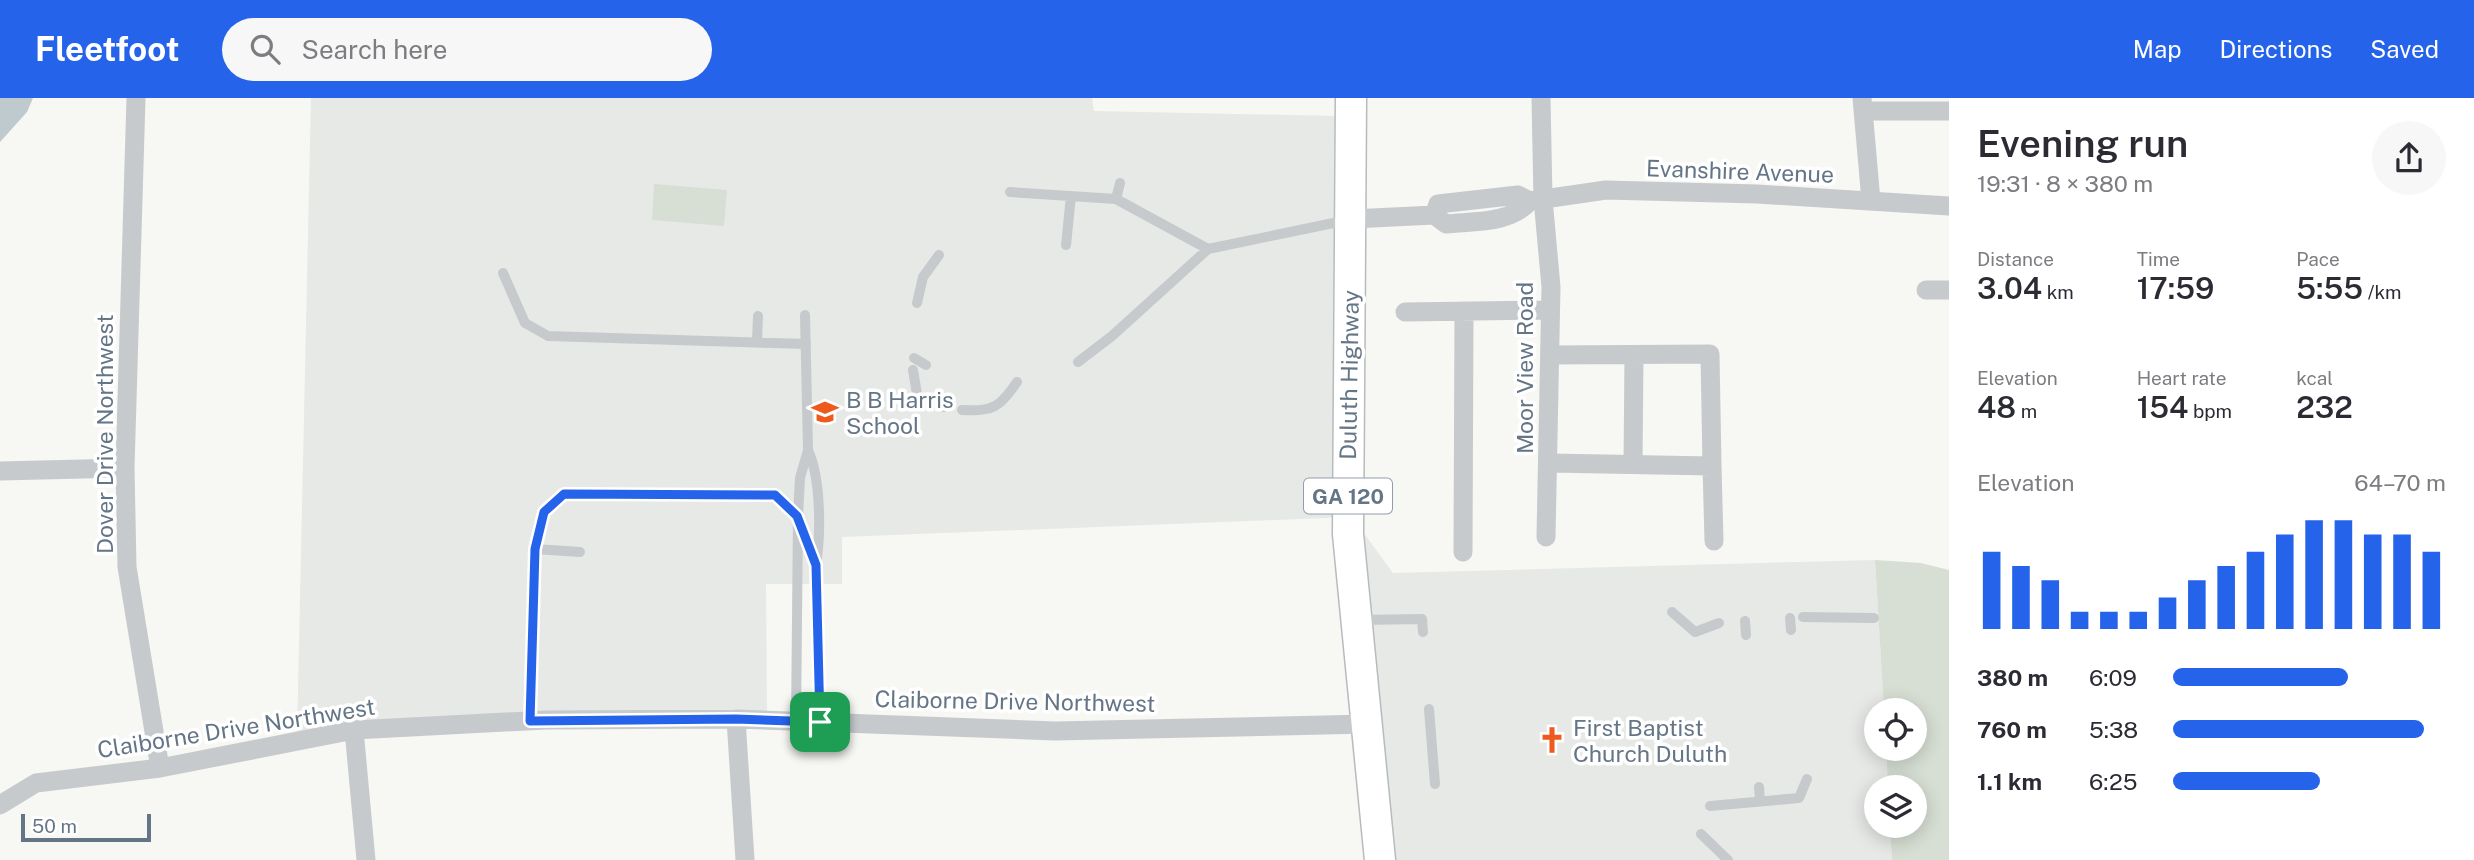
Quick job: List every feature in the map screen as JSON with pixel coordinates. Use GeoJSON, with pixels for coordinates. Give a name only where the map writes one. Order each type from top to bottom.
{"type":"FeatureCollection","features":[{"type":"Feature","properties":{"kind":"main road","name":"Duluth Highway"},"geometry":{"type":"LineString","coordinates":[[1352,98],[1348,520],[1355,621],[1368,724],[1380,860]]}},
{"type":"Feature","properties":{"kind":"street","name":"Dover Drive Northwest"},"geometry":{"type":"LineString","coordinates":[[136,98],[125,468],[127,567],[160,768]]}},
{"type":"Feature","properties":{"kind":"street","name":"Moor View Road"},"geometry":{"type":"LineString","coordinates":[[1541,98],[1536,200],[1550,310],[1546,537]]}},
{"type":"Feature","properties":{"kind":"street"},"geometry":{"type":"LineString","coordinates":[[1871,201],[1863,105],[1949,111]]}},
{"type":"Feature","properties":{"kind":"street","name":"Evanshire Avenue"},"geometry":{"type":"LineString","coordinates":[[1434,215],[1438,204],[1518,195],[1536,200],[1606,190],[1949,206]]}},
{"type":"Feature","properties":{"kind":"street"},"geometry":{"type":"LineString","coordinates":[[1473,200],[1476,221]]}},
{"type":"Feature","properties":{"kind":"street","name":"Evanshire Avenue"},"geometry":{"type":"LineString","coordinates":[[1352,219],[1434,215],[1446,223],[1476,221],[1520,212],[1536,200]]}},
{"type":"Feature","properties":{"kind":"street"},"geometry":{"type":"LineString","coordinates":[[1926,290],[1949,290]]}},
{"type":"Feature","properties":{"kind":"street"},"geometry":{"type":"LineString","coordinates":[[1405,312],[1550,310]]}},
{"type":"Feature","properties":{"kind":"street"},"geometry":{"type":"LineString","coordinates":[[1463,552],[1464,311]]}},
{"type":"Feature","properties":{"kind":"street"},"geometry":{"type":"LineString","coordinates":[[1550,355],[1710,354],[1714,541]]}},
{"type":"Feature","properties":{"kind":"street"},"geometry":{"type":"LineString","coordinates":[[1633,464],[1634,355]]}},
{"type":"Feature","properties":{"kind":"street"},"geometry":{"type":"LineString","coordinates":[[1549,463],[1712,466]]}},
{"type":"Feature","properties":{"kind":"street"},"geometry":{"type":"LineString","coordinates":[[0,471],[125,468]]}},
{"type":"Feature","properties":{"kind":"street"},"geometry":{"type":"LineString","coordinates":[[736,719],[746,860]]}},
{"type":"Feature","properties":{"kind":"street","name":"Claiborne Drive Northwest"},"geometry":{"type":"LineString","coordinates":[[0,805],[36,783],[160,768],[354,730],[530,721],[736,719],[1055,731],[1368,724]]}},
{"type":"Feature","properties":{"kind":"street"},"geometry":{"type":"LineString","coordinates":[[354,730],[366,860]]}},
{"type":"Feature","properties":{"kind":"lane"},"geometry":{"type":"LineString","coordinates":[[1116,199],[1120,183]]}},
{"type":"Feature","properties":{"kind":"lane"},"geometry":{"type":"LineString","coordinates":[[1015,192],[1116,199],[1208,249]]}},
{"type":"Feature","properties":{"kind":"lane"},"geometry":{"type":"LineString","coordinates":[[1066,245],[1071,196]]}},
{"type":"Feature","properties":{"kind":"lane"},"geometry":{"type":"LineString","coordinates":[[1078,362],[1112,336],[1208,249],[1352,219]]}},
{"type":"Feature","properties":{"kind":"lane"},"geometry":{"type":"LineString","coordinates":[[917,303],[923,277],[939,255]]}},
{"type":"Feature","properties":{"kind":"lane"},"geometry":{"type":"LineString","coordinates":[[503,273],[525,323],[548,336],[806,344]]}},
{"type":"Feature","properties":{"kind":"lane"},"geometry":{"type":"LineString","coordinates":[[796,721],[797,516],[800,478],[808,450],[805,315]]}},
{"type":"Feature","properties":{"kind":"lane"},"geometry":{"type":"LineString","coordinates":[[757,342],[758,316]]}},
{"type":"Feature","properties":{"kind":"lane"},"geometry":{"type":"LineString","coordinates":[[914,358],[926,365]]}},
{"type":"Feature","properties":{"kind":"lane"},"geometry":{"type":"LineString","coordinates":[[913,370],[918,400],[944,407]]}},
{"type":"Feature","properties":{"kind":"lane"},"geometry":{"type":"LineString","coordinates":[[962,410],[985,411],[1003,402],[1017,382]]}},
{"type":"Feature","properties":{"kind":"lane"},"geometry":{"type":"LineString","coordinates":[[808,450],[814,463],[820,542],[816,565],[820,722]]}},
{"type":"Feature","properties":{"kind":"lane"},"geometry":{"type":"LineString","coordinates":[[530,721],[535,549],[544,512],[564,494],[775,495],[797,516],[816,565]]}},
{"type":"Feature","properties":{"kind":"lane"},"geometry":{"type":"LineString","coordinates":[[535,549],[580,552]]}},
{"type":"Feature","properties":{"kind":"lane"},"geometry":{"type":"LineString","coordinates":[[1672,612],[1695,632],[1719,623]]}},
{"type":"Feature","properties":{"kind":"lane"},"geometry":{"type":"LineString","coordinates":[[1803,617],[1874,618]]}},
{"type":"Feature","properties":{"kind":"lane"},"geometry":{"type":"LineString","coordinates":[[1355,621],[1422,618],[1423,632]]}},
{"type":"Feature","properties":{"kind":"lane"},"geometry":{"type":"LineString","coordinates":[[1790,618],[1791,630]]}},
{"type":"Feature","properties":{"kind":"lane"},"geometry":{"type":"LineString","coordinates":[[1745,621],[1746,635]]}},
{"type":"Feature","properties":{"kind":"lane"},"geometry":{"type":"LineString","coordinates":[[1429,709],[1435,783]]}},
{"type":"Feature","properties":{"kind":"lane"},"geometry":{"type":"LineString","coordinates":[[1710,806],[1799,799],[1807,779]]}},
{"type":"Feature","properties":{"kind":"lane"},"geometry":{"type":"LineString","coordinates":[[1759,787],[1760,802]]}},
{"type":"Feature","properties":{"kind":"lane"},"geometry":{"type":"LineString","coordinates":[[1701,834],[1728,860]]}},
{"type":"Feature","properties":{"kind":"shaded area"},"geometry":{"type":"Polygon","coordinates":[[[0,98],[33,98],[27,112],[0,142],[0,98]]]}},
{"type":"Feature","properties":{"kind":"shaded area","name":"B B Harris School"},"geometry":{"type":"Polygon","coordinates":[[[311,98],[1092,98],[1094,111],[1337,116],[1352,517],[1393,573],[1875,560],[1883,698],[1864,698],[1864,761],[1887,761],[1887,775],[1864,775],[1864,838],[1891,838],[1892,860],[1365,860],[1351,517],[842,537],[842,584],[766,584],[767,716],[297,736],[311,98]]]}},
{"type":"Feature","properties":{"kind":"shaded area"},"geometry":{"type":"Polygon","coordinates":[[[654,184],[727,190],[724,226],[652,220],[654,184]]]}},
{"type":"Feature","properties":{"kind":"shaded area"},"geometry":{"type":"Polygon","coordinates":[[[1875,560],[1921,563],[1949,570],[1949,860],[1892,860],[1891,838],[1927,838],[1927,775],[1887,775],[1887,761],[1927,761],[1927,698],[1883,698],[1875,560]]]}},
{"type":"Feature","properties":{"kind":"place","name":"B B Harris School"},"geometry":{"type":"Point","coordinates":[825,412]}},
{"type":"Feature","properties":{"kind":"place","name":"First Baptist Church Duluth"},"geometry":{"type":"Point","coordinates":[1552,740]}},
{"type":"Feature","properties":{"kind":"route"},"geometry":{"type":"LineString","coordinates":[[564,494],[775,495],[797,516],[816,565],[820,722],[736,719],[530,721],[535,549],[544,512],[564,494]]}}]}
